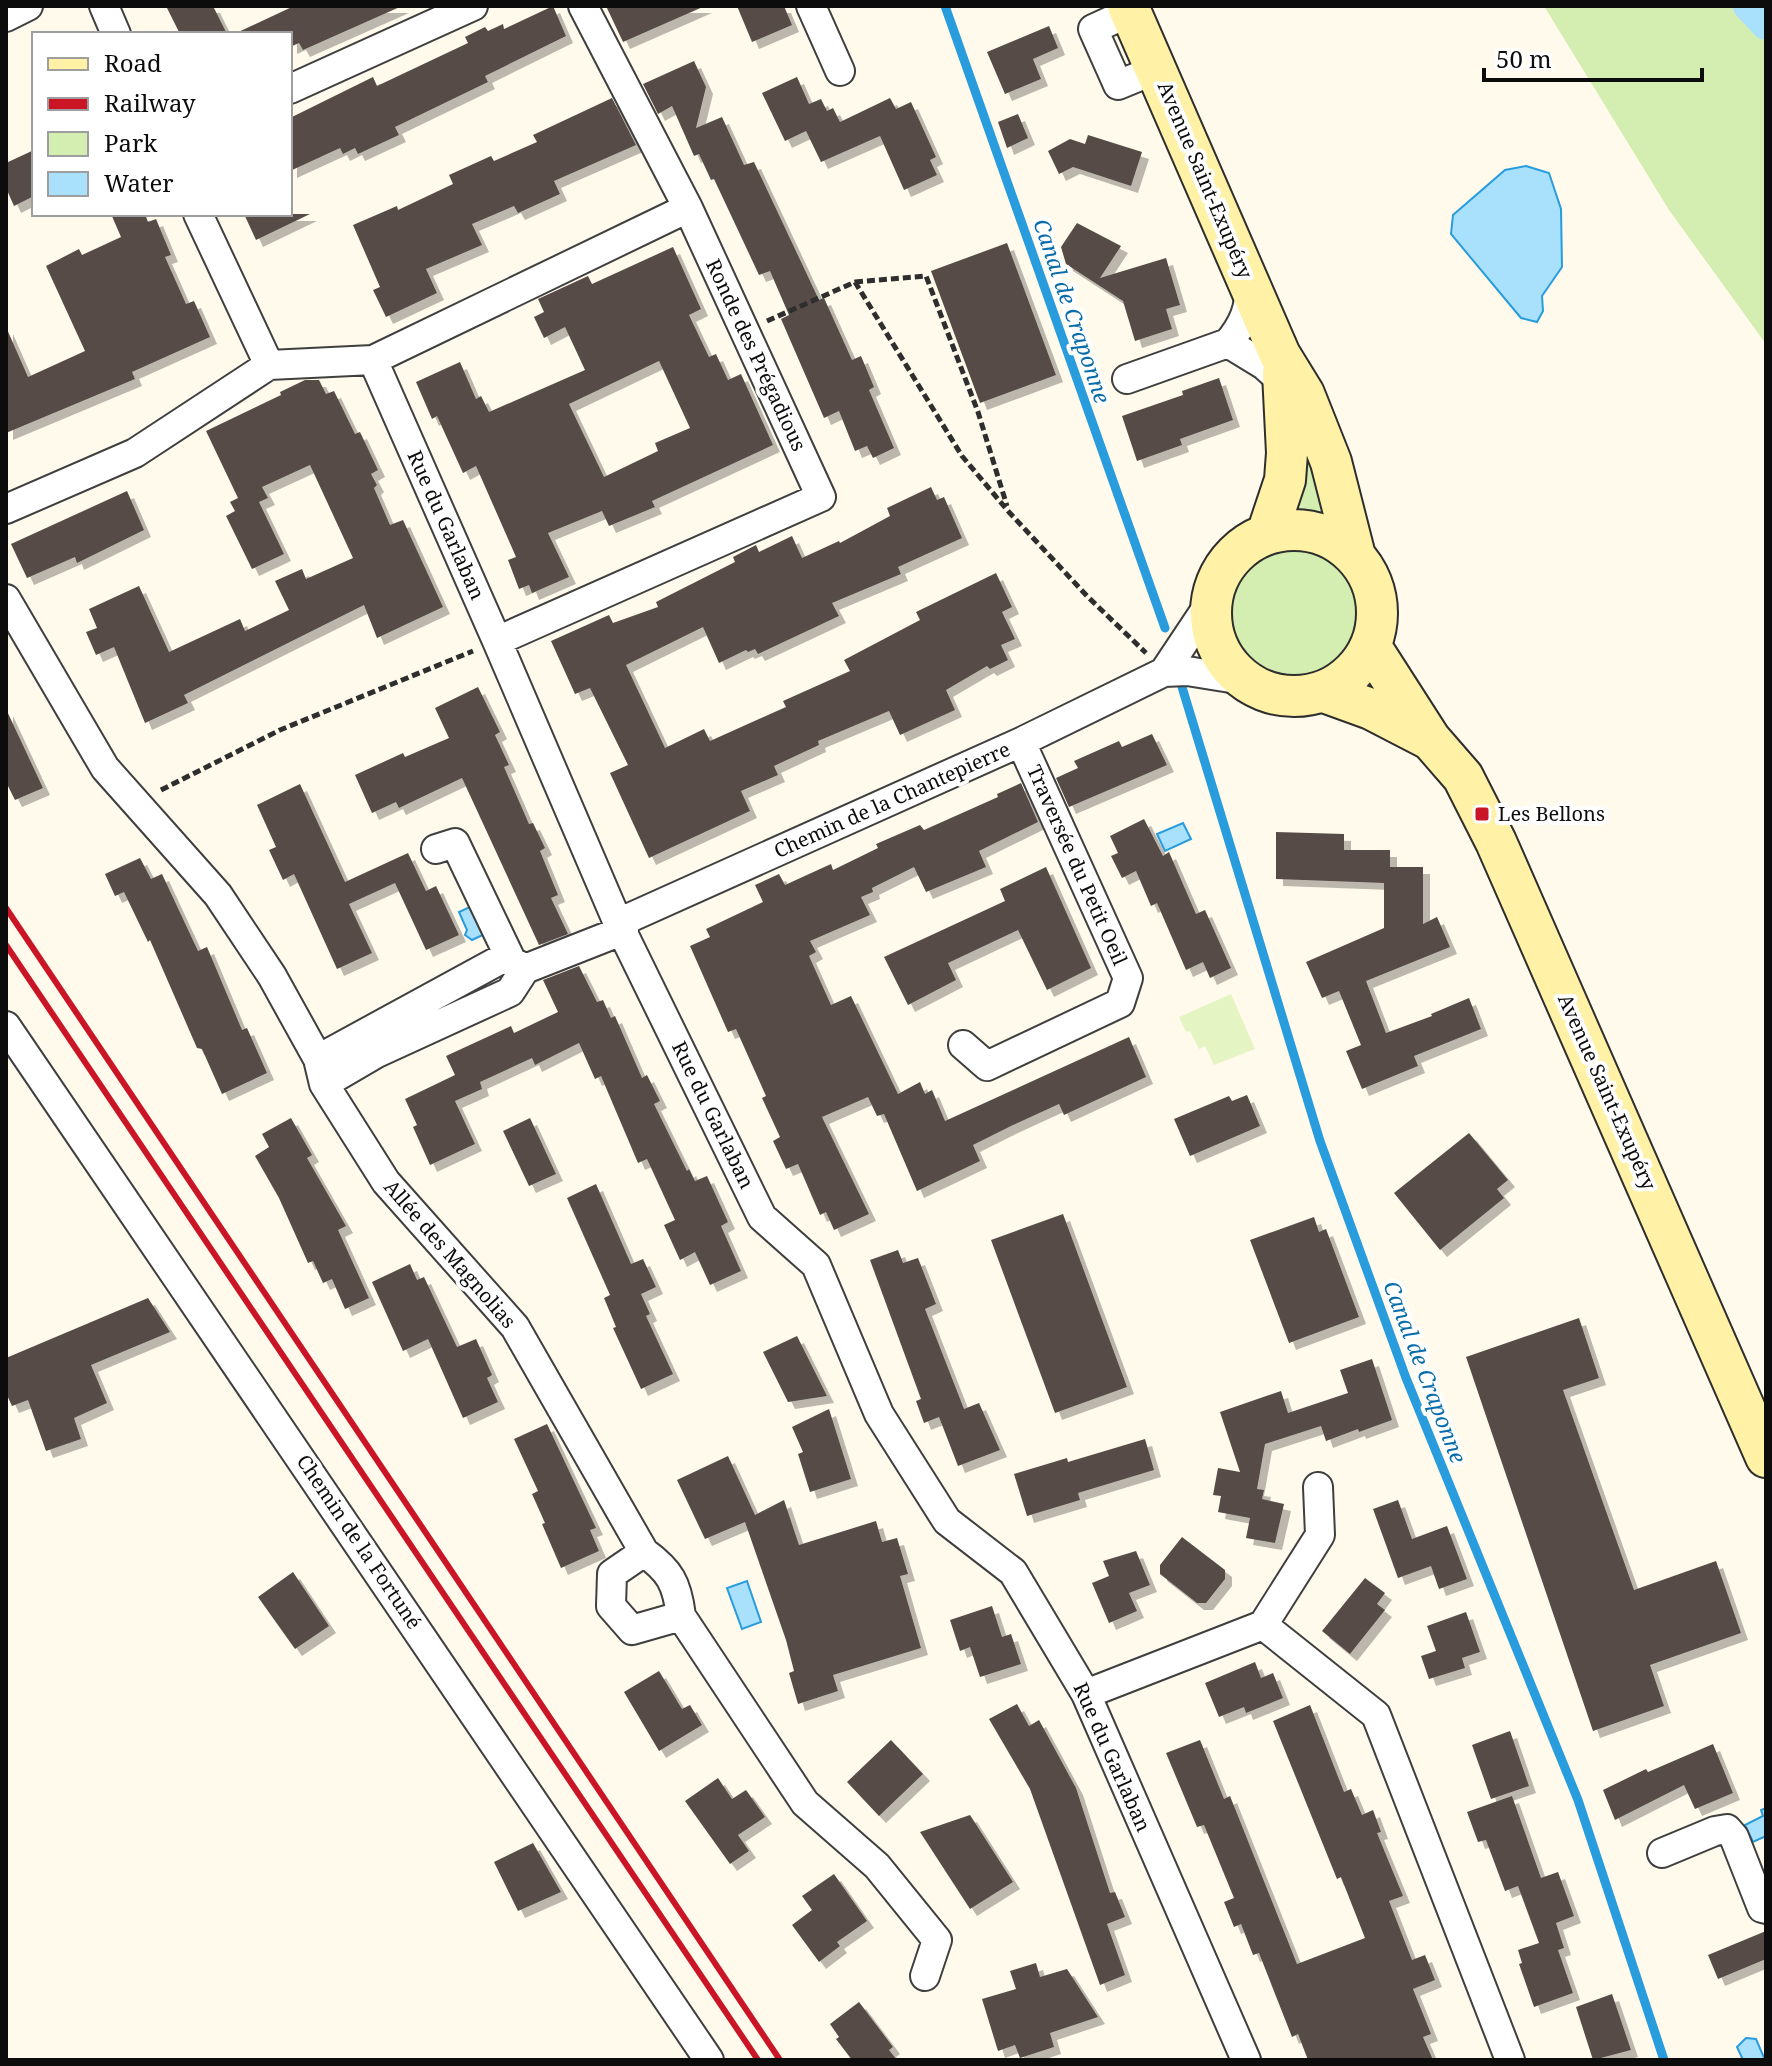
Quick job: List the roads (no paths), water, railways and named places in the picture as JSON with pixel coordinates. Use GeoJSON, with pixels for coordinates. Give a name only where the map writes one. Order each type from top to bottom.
{"type":"FeatureCollection","features":[{"type":"Feature","properties":{"kind":"main road","name":"Avenue Saint-Exupéry"},"geometry":{"type":"LineString","coordinates":[[1129,9],[1250,283],[1282,369],[1287,453],[1285,480],[1267,534]]}},
{"type":"Feature","properties":{"kind":"main road","name":"Avenue Saint-Exupéry"},"geometry":{"type":"LineString","coordinates":[[1282,369],[1304,394],[1331,462],[1355,556]]}},
{"type":"Feature","properties":{"kind":"main road"},"geometry":{"type":"LineString","coordinates":[[1315,532],[1332,538],[1355,556],[1372,581],[1378,608],[1371,647],[1352,674],[1324,692],[1297,697],[1272,694],[1243,680],[1224,660],[1212,633],[1210,603],[1220,574],[1239,549],[1267,534],[1315,532]]}},
{"type":"Feature","properties":{"kind":"main road","name":"Avenue Saint-Exupéry"},"geometry":{"type":"LineString","coordinates":[[1371,647],[1430,739],[1463,777],[1496,842],[1766,1457]]}},
{"type":"Feature","properties":{"kind":"main road","name":"Avenue Saint-Exupéry"},"geometry":{"type":"LineString","coordinates":[[1324,692],[1371,709],[1430,739]]}},
{"type":"Feature","properties":{"kind":"street"},"geometry":{"type":"LineString","coordinates":[[6,17],[28,6]]}},
{"type":"Feature","properties":{"kind":"street"},"geometry":{"type":"LineString","coordinates":[[104,6],[115,32]]}},
{"type":"Feature","properties":{"kind":"street"},"geometry":{"type":"LineString","coordinates":[[292,88],[473,6]]}},
{"type":"Feature","properties":{"kind":"street","name":"Ronde des Prégadious"},"geometry":{"type":"LineString","coordinates":[[497,641],[821,497],[688,208],[583,6]]}},
{"type":"Feature","properties":{"kind":"street"},"geometry":{"type":"LineString","coordinates":[[811,6],[840,71]]}},
{"type":"Feature","properties":{"kind":"street"},"geometry":{"type":"LineString","coordinates":[[6,509],[135,453],[269,365],[373,360],[688,208]]}},
{"type":"Feature","properties":{"kind":"street"},"geometry":{"type":"LineString","coordinates":[[199,216],[269,365]]}},
{"type":"Feature","properties":{"kind":"street"},"geometry":{"type":"LineString","coordinates":[[1127,379],[1228,343],[1240,328],[1250,305],[1250,283]]}},
{"type":"Feature","properties":{"kind":"street"},"geometry":{"type":"LineString","coordinates":[[1228,343],[1264,365],[1282,369]]}},
{"type":"Feature","properties":{"kind":"street","name":"Rue du Garlaban"},"geometry":{"type":"LineString","coordinates":[[373,360],[621,926],[762,1217],[816,1265],[879,1414],[947,1521],[1013,1572],[1086,1694],[1246,2060]]}},
{"type":"Feature","properties":{"kind":"street","name":"Allée des Magnolias"},"geometry":{"type":"LineString","coordinates":[[6,599],[105,768],[218,895],[279,988],[321,1071],[386,1182],[515,1327],[644,1552],[664,1567],[678,1590],[681,1616],[805,1803],[877,1866],[937,1940],[925,1976]]}},
{"type":"Feature","properties":{"kind":"street"},"geometry":{"type":"LineString","coordinates":[[1164,672],[1210,603]]}},
{"type":"Feature","properties":{"kind":"street"},"geometry":{"type":"LineString","coordinates":[[1164,672],[1187,671],[1243,680]]}},
{"type":"Feature","properties":{"kind":"street","name":"Chemin de la Chantepierre"},"geometry":{"type":"LineString","coordinates":[[621,926],[1021,742],[1164,672]]}},
{"type":"Feature","properties":{"kind":"street","name":"Traversée du Petit Oeil"},"geometry":{"type":"LineString","coordinates":[[963,1045],[987,1066],[1120,1003],[1128,978],[1021,742]]}},
{"type":"Feature","properties":{"kind":"street"},"geometry":{"type":"LineString","coordinates":[[321,1071],[377,1053],[510,992],[518,966],[455,843],[436,849]]}},
{"type":"Feature","properties":{"kind":"street"},"geometry":{"type":"LineString","coordinates":[[518,966],[621,926]]}},
{"type":"Feature","properties":{"kind":"street","name":"Chemin de la Fortuné"},"geometry":{"type":"LineString","coordinates":[[6,1026],[709,2060]]}},
{"type":"Feature","properties":{"kind":"street"},"geometry":{"type":"LineString","coordinates":[[1086,1694],[1263,1625],[1320,1535],[1318,1487]]}},
{"type":"Feature","properties":{"kind":"street"},"geometry":{"type":"LineString","coordinates":[[644,1552],[612,1574],[611,1606],[632,1630],[681,1616]]}},
{"type":"Feature","properties":{"kind":"street"},"geometry":{"type":"LineString","coordinates":[[1263,1625],[1376,1715],[1510,2060]]}},
{"type":"Feature","properties":{"kind":"street"},"geometry":{"type":"LineString","coordinates":[[1662,1853],[1727,1829],[1734,1837],[1762,1908],[1766,1909]]}},
{"type":"Feature","properties":{"kind":"water"},"geometry":{"type":"Polygon","coordinates":[[[1526,166],[1549,173],[1561,209],[1562,267],[1542,296],[1543,311],[1537,322],[1521,318],[1451,234],[1453,215],[1505,170],[1526,166]]]}},
{"type":"Feature","properties":{"kind":"water"},"geometry":{"type":"Polygon","coordinates":[[[1183,823],[1191,839],[1165,851],[1157,834],[1183,823]]]}},
{"type":"Feature","properties":{"kind":"water"},"geometry":{"type":"Polygon","coordinates":[[[474,905],[487,933],[472,940],[465,935],[467,930],[459,912],[474,905]]]}},
{"type":"Feature","properties":{"kind":"water"},"geometry":{"type":"Polygon","coordinates":[[[747,1581],[761,1622],[742,1629],[727,1588],[747,1581]]]}},
{"type":"Feature","properties":{"kind":"water"},"geometry":{"type":"Polygon","coordinates":[[[1766,1808],[1766,1836],[1753,1842],[1745,1825],[1763,1816],[1761,1810],[1766,1808]]]}},
{"type":"Feature","properties":{"kind":"water"},"geometry":{"type":"Polygon","coordinates":[[[1746,2038],[1756,2039],[1765,2060],[1743,2060],[1737,2047],[1746,2038]]]}},
{"type":"Feature","properties":{"kind":"waterway","name":"Canal de Craponne"},"geometry":{"type":"LineString","coordinates":[[945,6],[1165,628]]}},
{"type":"Feature","properties":{"kind":"waterway"},"geometry":{"type":"LineString","coordinates":[[1748,6],[1766,25]]}},
{"type":"Feature","properties":{"kind":"waterway","name":"Canal de Craponne"},"geometry":{"type":"LineString","coordinates":[[1182,687],[1320,1141],[1406,1378],[1578,1800],[1664,2060]]}},
{"type":"Feature","properties":{"kind":"railway"},"geometry":{"type":"LineString","coordinates":[[6,908],[780,2060]]}},
{"type":"Feature","properties":{"kind":"railway"},"geometry":{"type":"LineString","coordinates":[[6,945],[758,2060]]}},
{"type":"Feature","properties":{"kind":"place","name":"Les Bellons"},"geometry":{"type":"Point","coordinates":[1482,814]}}]}
